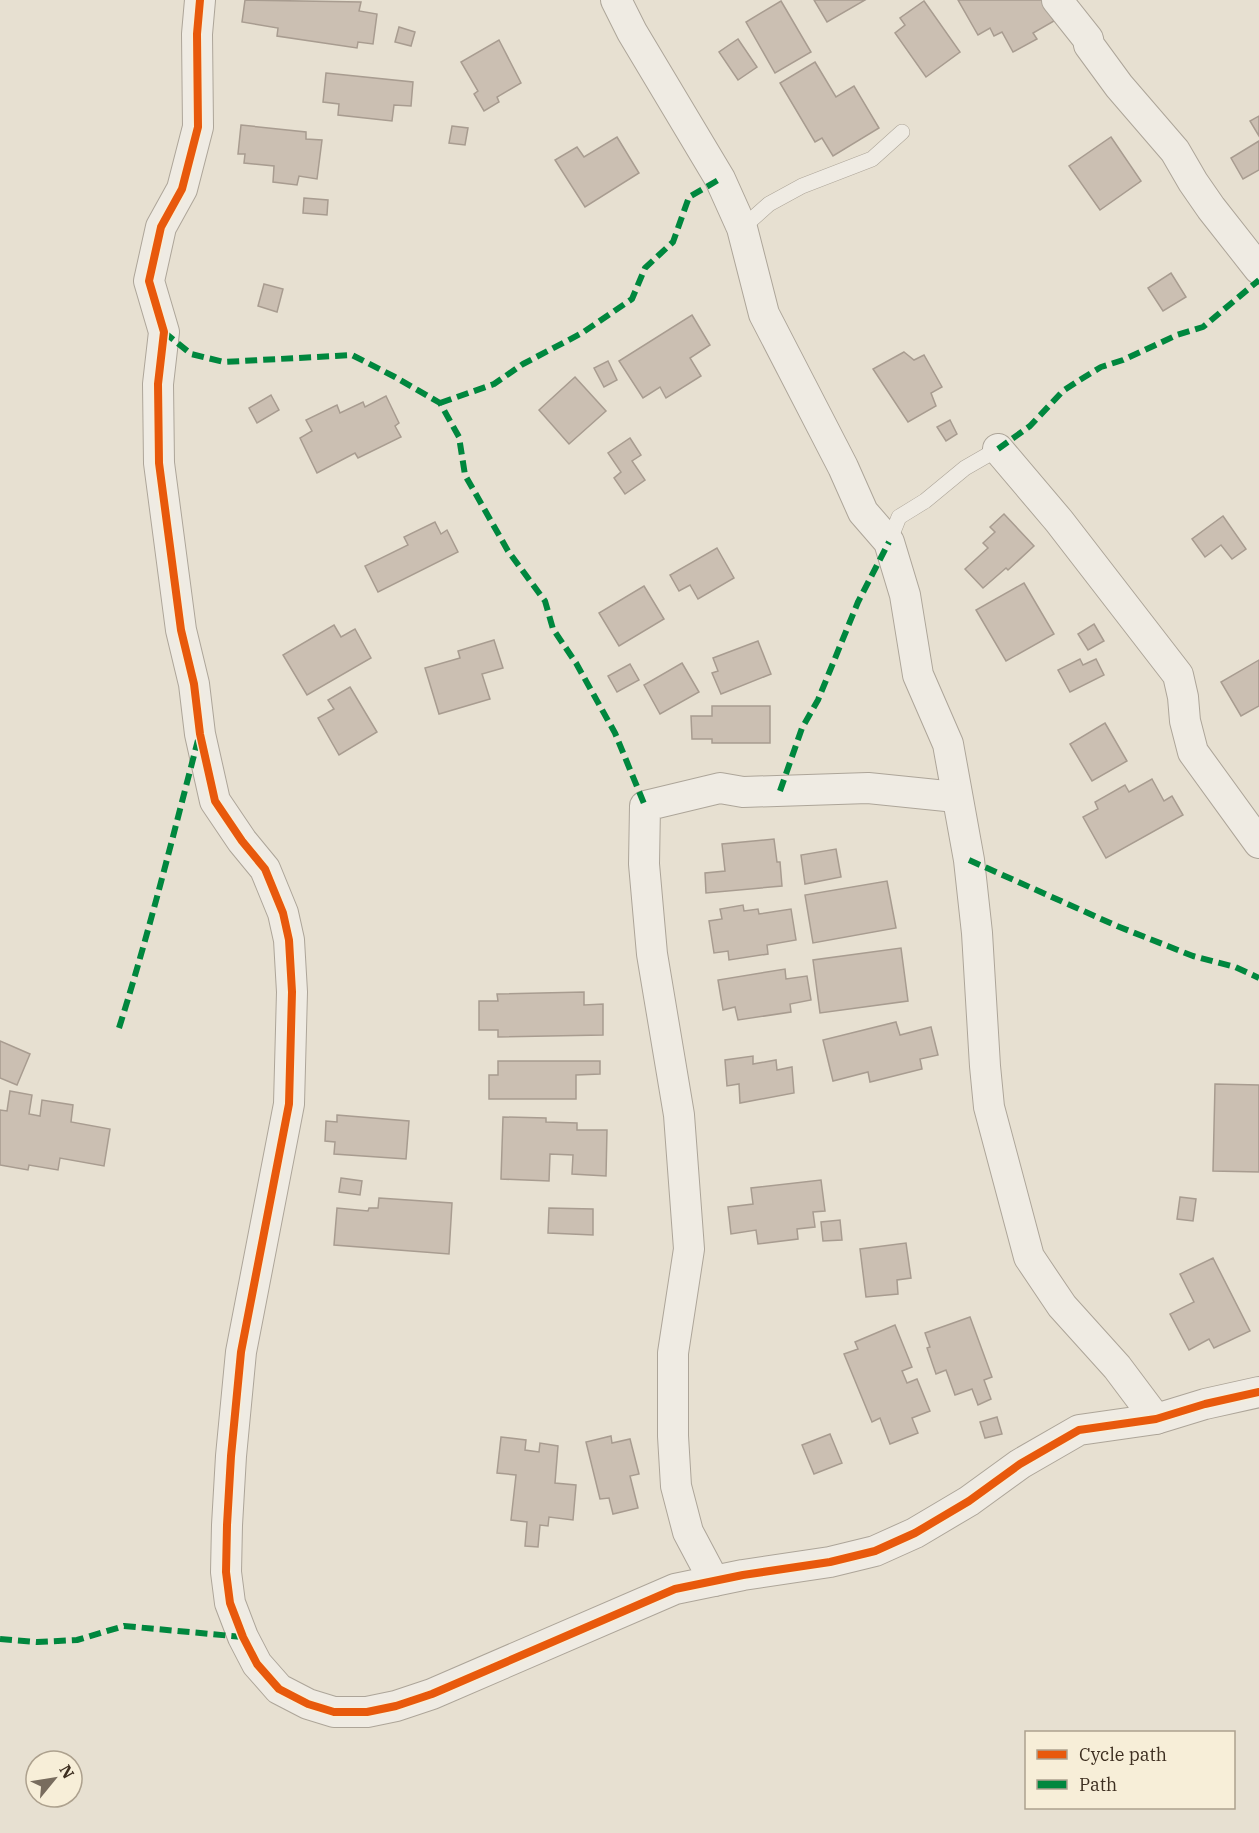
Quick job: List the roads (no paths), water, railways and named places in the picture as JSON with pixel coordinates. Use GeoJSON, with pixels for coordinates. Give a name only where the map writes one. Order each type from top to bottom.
{"type":"FeatureCollection","features":[{"type":"Feature","properties":{"kind":"street"},"geometry":{"type":"LineString","coordinates":[[200,0],[197,34],[198,127],[182,189],[161,228],[149,281],[164,332],[158,384],[159,463],[181,630],[194,684],[200,734],[215,801],[242,841],[265,869],[283,913],[289,940],[292,992],[289,1104],[241,1352],[227,1525],[226,1572],[230,1603],[243,1637],[257,1664],[279,1689],[308,1704],[334,1712],[368,1712],[396,1706],[432,1694],[675,1588],[830,1562],[875,1551],[915,1533],[969,1501],[1020,1464],[1079,1430],[1156,1419],[1205,1404],[1259,1392]]}},
{"type":"Feature","properties":{"kind":"street"},"geometry":{"type":"LineString","coordinates":[[616,0],[632,32],[720,179],[742,228],[764,315],[843,467],[862,512],[889,542],[905,595],[918,675],[948,744],[969,860],[977,933],[989,1107],[1029,1257],[1062,1306],[1118,1367],[1156,1419]]}},
{"type":"Feature","properties":{"kind":"street"},"geometry":{"type":"LineString","coordinates":[[1057,0],[1088,39],[1089,45],[1119,86],[1175,151],[1192,182],[1259,269]]}},
{"type":"Feature","properties":{"kind":"street"},"geometry":{"type":"LineString","coordinates":[[998,449],[1059,521],[1178,675],[1185,721],[1193,752],[1259,843]]}},
{"type":"Feature","properties":{"kind":"street"},"geometry":{"type":"LineString","coordinates":[[714,1581],[688,1532],[676,1486],[672,1394],[673,1353],[689,1249],[679,1115],[652,954],[645,864],[645,806],[720,788],[743,792],[867,788],[956,797]]}},
{"type":"Feature","properties":{"kind":"lane"},"geometry":{"type":"LineString","coordinates":[[742,228],[769,204],[794,191],[872,159],[902,132]]}},
{"type":"Feature","properties":{"kind":"lane"},"geometry":{"type":"LineString","coordinates":[[889,542],[899,517],[925,501],[965,468],[998,449]]}}]}
